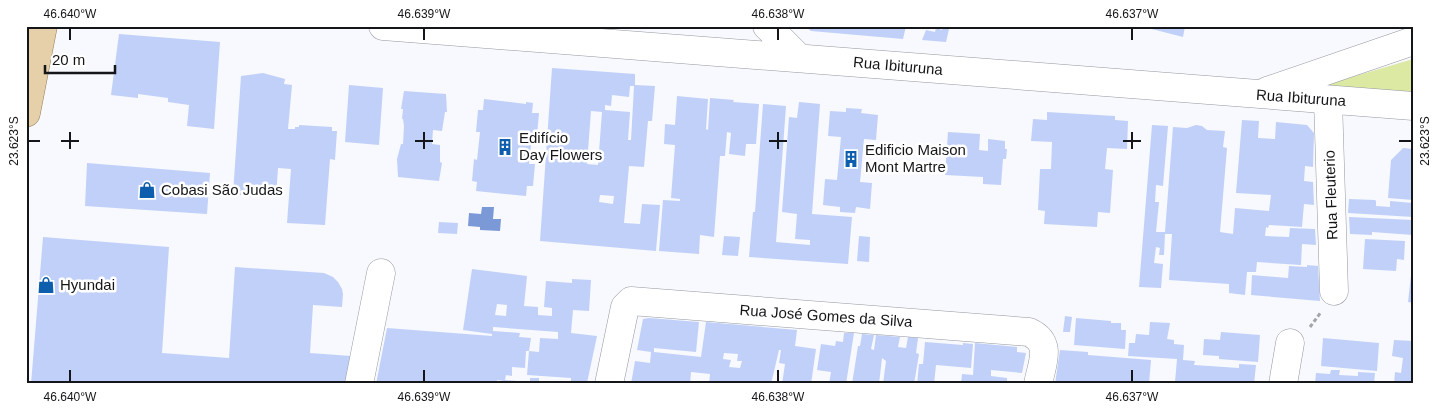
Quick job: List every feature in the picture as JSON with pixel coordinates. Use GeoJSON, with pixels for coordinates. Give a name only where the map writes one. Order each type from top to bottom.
{"type":"FeatureCollection","features":[{"type":"Feature","properties":{"kind":"main road"},"geometry":{"type":"LineString","coordinates":[[26,113],[44,26]]}},
{"type":"Feature","properties":{"kind":"street","name":"Rua Ibituruna"},"geometry":{"type":"LineString","coordinates":[[382,26],[1413,106]]}},
{"type":"Feature","properties":{"kind":"street"},"geometry":{"type":"LineString","coordinates":[[768,26],[799,58]]}},
{"type":"Feature","properties":{"kind":"street"},"geometry":{"type":"LineString","coordinates":[[1257,94],[1413,41]]}},
{"type":"Feature","properties":{"kind":"street","name":"Rua Fleuterio"},"geometry":{"type":"LineString","coordinates":[[1328,100],[1334,291]]}},
{"type":"Feature","properties":{"kind":"street"},"geometry":{"type":"LineString","coordinates":[[359,384],[382,273]]}},
{"type":"Feature","properties":{"kind":"street","name":"Rua José Gomes da Silva"},"geometry":{"type":"LineString","coordinates":[[609,384],[625,307],[631,301],[1029,332],[1041,340],[1044,346],[1038,384]]}},
{"type":"Feature","properties":{"kind":"street"},"geometry":{"type":"LineString","coordinates":[[1283,384],[1290,343]]}},
{"type":"Feature","properties":{"kind":"path"},"geometry":{"type":"LineString","coordinates":[[1290,343],[1306,332],[1332,298],[1334,291]]}},
{"type":"Feature","properties":{"kind":"green space"},"geometry":{"type":"Polygon","coordinates":[[[1413,59],[1413,94],[1308,90],[1413,59]]]}},
{"type":"Feature","properties":{"kind":"water"},"geometry":{"type":"Polygon","coordinates":[[[482,207],[494,207],[493,219],[501,219],[500,231],[480,230],[480,227],[468,226],[469,213],[481,214],[482,207]]]}},
{"type":"Feature","properties":{"kind":"building"},"geometry":{"type":"Polygon","coordinates":[[[805,26],[906,26],[903,39],[811,31],[805,26]]]}},
{"type":"Feature","properties":{"kind":"building"},"geometry":{"type":"Polygon","coordinates":[[[1140,26],[1185,26],[1183,37],[1140,26]]]}},
{"type":"Feature","properties":{"kind":"building"},"geometry":{"type":"Polygon","coordinates":[[[943,27],[949,29],[946,42],[922,40],[926,30],[935,32],[936,28],[942,30],[943,27]]]}},
{"type":"Feature","properties":{"kind":"building"},"geometry":{"type":"Polygon","coordinates":[[[119,34],[220,42],[214,129],[187,126],[189,105],[168,102],[168,98],[138,94],[138,98],[111,95],[119,34]]]}},
{"type":"Feature","properties":{"kind":"building"},"geometry":{"type":"Polygon","coordinates":[[[552,68],[635,74],[635,85],[655,86],[652,121],[648,121],[644,167],[629,166],[624,223],[640,224],[642,204],[660,205],[656,251],[540,241],[552,68]],[[630,86],[629,97],[612,95],[611,106],[605,105],[605,110],[630,112],[628,140],[631,140],[634,86],[630,86]],[[591,111],[587,164],[598,165],[602,112],[591,111]],[[600,195],[599,202],[613,204],[614,196],[600,195]]]}},
{"type":"Feature","properties":{"kind":"building"},"geometry":{"type":"Polygon","coordinates":[[[263,73],[285,79],[284,84],[292,85],[288,129],[295,129],[299,125],[332,127],[332,131],[337,131],[335,160],[330,159],[325,225],[287,223],[291,169],[278,168],[276,197],[233,194],[241,76],[263,73]]]}},
{"type":"Feature","properties":{"kind":"building"},"geometry":{"type":"Polygon","coordinates":[[[349,85],[383,88],[379,145],[345,142],[349,85]]]}},
{"type":"Feature","properties":{"kind":"building"},"geometry":{"type":"Polygon","coordinates":[[[404,91],[446,94],[447,112],[445,112],[442,131],[433,130],[432,144],[440,145],[440,162],[442,163],[439,181],[398,177],[397,159],[401,144],[403,144],[404,126],[402,119],[403,109],[401,109],[404,91]]]}},
{"type":"Feature","properties":{"kind":"building"},"geometry":{"type":"Polygon","coordinates":[[[677,96],[708,99],[706,129],[708,130],[710,98],[759,104],[756,144],[746,144],[745,156],[729,154],[731,133],[727,132],[725,156],[720,156],[714,237],[700,235],[699,254],[659,251],[663,200],[680,201],[680,199],[671,198],[675,145],[664,144],[665,124],[675,125],[677,96]]]}},
{"type":"Feature","properties":{"kind":"building","name":"Edifício Day Flowers"},"geometry":{"type":"Polygon","coordinates":[[[484,99],[526,104],[526,102],[533,103],[532,113],[539,113],[537,136],[532,135],[529,164],[535,164],[533,186],[527,186],[526,196],[476,191],[477,182],[472,181],[474,159],[477,160],[480,132],[476,132],[478,110],[483,110],[484,99]]]}},
{"type":"Feature","properties":{"kind":"building"},"geometry":{"type":"Polygon","coordinates":[[[799,102],[820,104],[812,214],[852,217],[848,264],[749,257],[753,212],[755,212],[763,104],[786,106],[776,242],[810,245],[810,240],[795,239],[797,214],[782,212],[789,117],[797,118],[799,102]]]}},
{"type":"Feature","properties":{"kind":"building","name":"Edificio Maison Mont Martre"},"geometry":{"type":"Polygon","coordinates":[[[846,108],[862,109],[861,113],[878,115],[876,140],[864,139],[860,182],[872,183],[870,209],[856,207],[855,213],[840,212],[840,207],[823,205],[825,179],[837,180],[841,137],[828,136],[830,111],[846,112],[846,108]]]}},
{"type":"Feature","properties":{"kind":"building"},"geometry":{"type":"Polygon","coordinates":[[[1047,112],[1115,116],[1115,120],[1128,121],[1127,149],[1107,148],[1105,169],[1113,170],[1110,213],[1098,212],[1097,227],[1044,224],[1045,211],[1038,210],[1040,169],[1051,169],[1052,142],[1031,141],[1033,119],[1047,120],[1047,112]]]}},
{"type":"Feature","properties":{"kind":"building"},"geometry":{"type":"Polygon","coordinates":[[[1242,120],[1259,121],[1258,138],[1275,139],[1276,122],[1307,125],[1314,133],[1313,167],[1305,166],[1304,181],[1313,182],[1314,205],[1304,204],[1302,227],[1269,225],[1268,228],[1266,227],[1265,236],[1289,237],[1290,228],[1315,229],[1316,245],[1302,244],[1301,265],[1257,262],[1256,272],[1247,272],[1245,295],[1229,293],[1229,284],[1169,280],[1172,234],[1165,234],[1164,255],[1159,255],[1160,248],[1156,247],[1154,263],[1163,264],[1161,288],[1139,287],[1152,125],[1168,126],[1163,186],[1156,185],[1155,202],[1159,202],[1156,232],[1165,232],[1173,127],[1187,128],[1196,125],[1202,126],[1207,130],[1225,131],[1223,147],[1227,148],[1220,232],[1233,234],[1235,208],[1269,211],[1271,195],[1236,193],[1242,120]]]}},
{"type":"Feature","properties":{"kind":"building"},"geometry":{"type":"Polygon","coordinates":[[[948,132],[980,134],[979,150],[988,151],[988,139],[1005,141],[1005,149],[1007,149],[1006,159],[1003,159],[1001,185],[983,184],[983,177],[945,175],[948,132]]]}},
{"type":"Feature","properties":{"kind":"building"},"geometry":{"type":"Polygon","coordinates":[[[1403,148],[1413,149],[1413,200],[1388,198],[1391,160],[1403,148]]]}},
{"type":"Feature","properties":{"kind":"building","name":"Cobasi São Judas"},"geometry":{"type":"Polygon","coordinates":[[[87,163],[210,173],[207,214],[85,206],[87,163]]]}},
{"type":"Feature","properties":{"kind":"building"},"geometry":{"type":"Polygon","coordinates":[[[1349,199],[1375,200],[1376,206],[1390,207],[1390,201],[1413,203],[1413,217],[1348,213],[1349,199]]]}},
{"type":"Feature","properties":{"kind":"building"},"geometry":{"type":"Polygon","coordinates":[[[1349,217],[1413,220],[1413,235],[1372,232],[1372,235],[1350,234],[1349,217]]]}},
{"type":"Feature","properties":{"kind":"building"},"geometry":{"type":"Polygon","coordinates":[[[439,222],[458,223],[457,234],[438,233],[439,222]]]}},
{"type":"Feature","properties":{"kind":"building"},"geometry":{"type":"Polygon","coordinates":[[[724,236],[740,237],[738,256],[722,255],[724,236]]]}},
{"type":"Feature","properties":{"kind":"building"},"geometry":{"type":"Polygon","coordinates":[[[859,236],[870,237],[869,262],[857,261],[859,236]]]}},
{"type":"Feature","properties":{"kind":"building"},"geometry":{"type":"Polygon","coordinates":[[[43,237],[169,247],[162,353],[229,358],[235,267],[324,273],[333,277],[342,289],[342,307],[313,305],[310,353],[351,356],[345,384],[31,384],[43,237]]]}},
{"type":"Feature","properties":{"kind":"building"},"geometry":{"type":"Polygon","coordinates":[[[1365,239],[1405,241],[1404,260],[1397,259],[1396,271],[1363,269],[1365,239]]]}},
{"type":"Feature","properties":{"kind":"building"},"geometry":{"type":"Polygon","coordinates":[[[1307,265],[1318,266],[1320,301],[1251,295],[1252,275],[1288,278],[1289,266],[1307,267],[1307,265]]]}},
{"type":"Feature","properties":{"kind":"building"},"geometry":{"type":"Polygon","coordinates":[[[472,269],[527,276],[524,306],[538,307],[538,315],[552,316],[552,308],[544,307],[546,281],[572,283],[572,279],[591,280],[589,311],[573,310],[571,333],[597,336],[587,383],[571,382],[571,378],[527,375],[529,351],[526,351],[525,368],[512,367],[512,376],[506,375],[505,380],[530,382],[530,378],[539,378],[539,384],[503,384],[504,381],[497,380],[497,384],[376,384],[387,328],[492,336],[492,334],[463,330],[472,269]],[[497,304],[495,315],[506,316],[507,305],[497,304]],[[493,327],[493,331],[520,333],[519,337],[531,338],[529,351],[539,352],[540,338],[558,339],[558,332],[493,327]]]}},
{"type":"Feature","properties":{"kind":"building"},"geometry":{"type":"Polygon","coordinates":[[[1411,275],[1413,275],[1413,303],[1408,302],[1411,275]]]}},
{"type":"Feature","properties":{"kind":"building"},"geometry":{"type":"Polygon","coordinates":[[[1065,316],[1072,317],[1070,332],[1063,332],[1065,316]]]}},
{"type":"Feature","properties":{"kind":"building"},"geometry":{"type":"Polygon","coordinates":[[[1076,318],[1121,323],[1121,330],[1126,330],[1125,349],[1074,345],[1076,318]]]}},
{"type":"Feature","properties":{"kind":"building"},"geometry":{"type":"Polygon","coordinates":[[[643,319],[699,322],[696,352],[654,348],[654,352],[701,357],[706,322],[797,330],[795,346],[816,349],[811,384],[782,384],[785,364],[779,363],[781,350],[779,350],[771,384],[709,384],[710,374],[691,372],[690,384],[656,381],[656,384],[631,384],[635,361],[650,363],[651,352],[637,350],[643,319]],[[724,353],[723,359],[731,360],[729,367],[740,368],[742,361],[737,361],[738,354],[724,353]]]}},
{"type":"Feature","properties":{"kind":"building"},"geometry":{"type":"Polygon","coordinates":[[[1150,322],[1170,323],[1167,339],[1174,340],[1174,344],[1184,345],[1183,360],[1195,361],[1194,365],[1239,368],[1239,364],[1256,365],[1254,384],[1177,382],[1177,384],[1161,384],[1161,381],[1175,382],[1177,359],[1128,356],[1129,343],[1135,343],[1136,334],[1149,335],[1150,322]]]}},
{"type":"Feature","properties":{"kind":"building"},"geometry":{"type":"Polygon","coordinates":[[[1221,332],[1260,335],[1258,362],[1219,359],[1219,356],[1203,355],[1204,339],[1220,340],[1221,332]]]}},
{"type":"Feature","properties":{"kind":"building"},"geometry":{"type":"Polygon","coordinates":[[[844,333],[854,333],[846,384],[829,384],[831,372],[817,370],[821,344],[835,346],[836,341],[843,342],[844,333]]]}},
{"type":"Feature","properties":{"kind":"building"},"geometry":{"type":"Polygon","coordinates":[[[862,334],[874,335],[871,349],[874,350],[876,335],[900,337],[898,347],[906,348],[908,337],[918,338],[916,353],[919,354],[914,384],[883,384],[886,361],[882,358],[879,384],[852,384],[858,346],[860,346],[862,334]]]}},
{"type":"Feature","properties":{"kind":"building"},"geometry":{"type":"Polygon","coordinates":[[[1323,338],[1379,343],[1377,371],[1321,366],[1323,338]]]}},
{"type":"Feature","properties":{"kind":"building"},"geometry":{"type":"Polygon","coordinates":[[[1394,340],[1413,341],[1413,384],[1394,384],[1395,372],[1401,373],[1403,358],[1392,356],[1394,340]]]}},
{"type":"Feature","properties":{"kind":"building"},"geometry":{"type":"Polygon","coordinates":[[[925,342],[973,344],[971,368],[936,365],[934,384],[917,384],[919,364],[923,364],[925,342]]]}},
{"type":"Feature","properties":{"kind":"building"},"geometry":{"type":"Polygon","coordinates":[[[975,343],[1017,347],[1017,352],[1026,353],[1022,373],[991,370],[991,376],[1007,378],[1007,384],[961,384],[962,374],[973,375],[975,343]]]}},
{"type":"Feature","properties":{"kind":"building"},"geometry":{"type":"Polygon","coordinates":[[[1060,350],[1088,352],[1088,355],[1151,360],[1149,384],[1055,384],[1060,350]]]}},
{"type":"Feature","properties":{"kind":"building"},"geometry":{"type":"Polygon","coordinates":[[[1331,370],[1340,370],[1339,375],[1358,376],[1358,372],[1375,373],[1374,384],[1315,384],[1316,373],[1330,374],[1331,370]]]}},
{"type":"Feature","properties":{"kind":"place","name":"Edifício Day Flowers"},"geometry":{"type":"Point","coordinates":[505,147]}},
{"type":"Feature","properties":{"kind":"place","name":"Edificio Maison Mont Martre"},"geometry":{"type":"Point","coordinates":[851,159]}},
{"type":"Feature","properties":{"kind":"place","name":"Cobasi São Judas"},"geometry":{"type":"Point","coordinates":[147,190]}},
{"type":"Feature","properties":{"kind":"place","name":"Hyundai"},"geometry":{"type":"Point","coordinates":[46,285]}}]}
